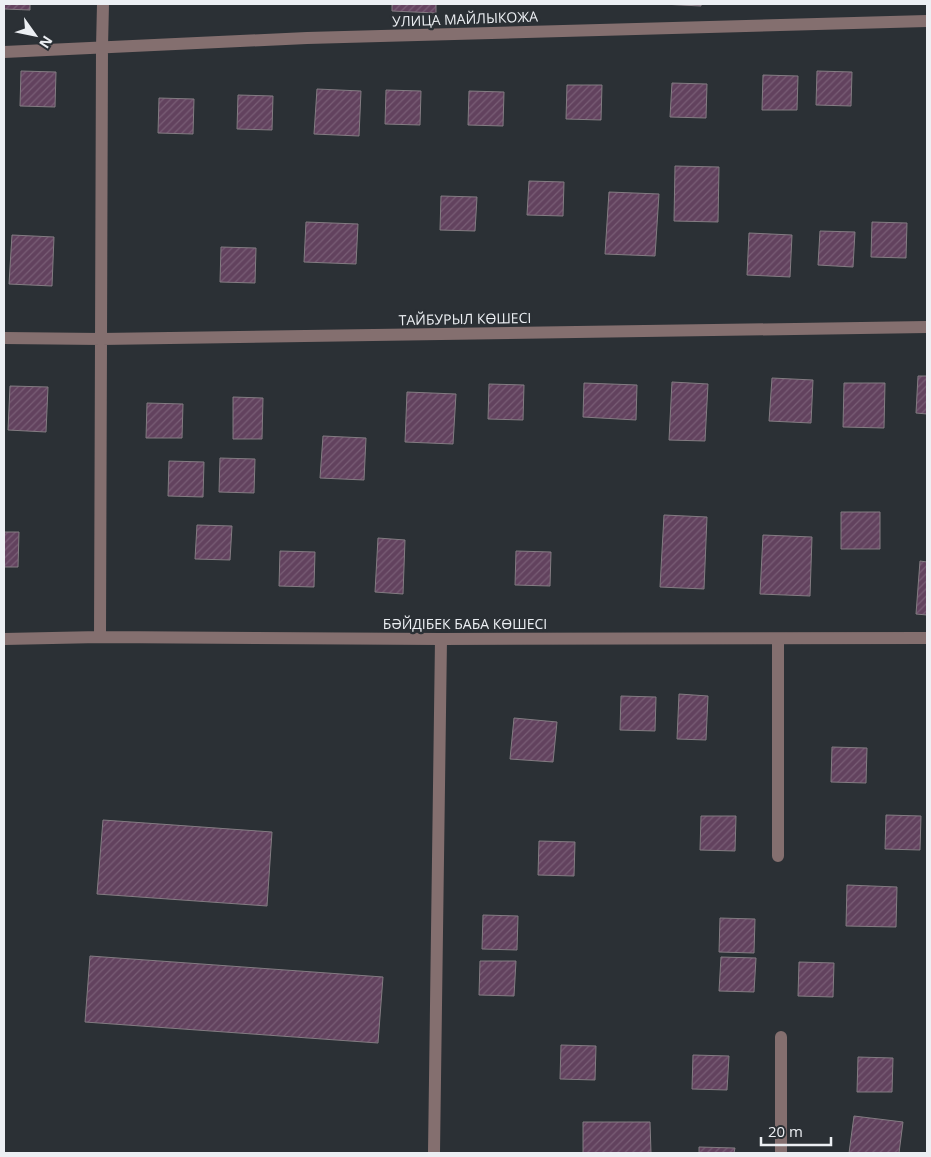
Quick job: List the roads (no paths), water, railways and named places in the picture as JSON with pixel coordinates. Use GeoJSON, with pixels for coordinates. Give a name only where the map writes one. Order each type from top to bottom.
{"type":"FeatureCollection","features":[{"type":"Feature","properties":{"kind":"street"},"geometry":{"type":"LineString","coordinates":[[100,637],[103,4]]}},
{"type":"Feature","properties":{"kind":"street","name":"УЛИЦА МАЙЛЫКОЖА"},"geometry":{"type":"LineString","coordinates":[[4,52],[307,38],[927,20]]}},
{"type":"Feature","properties":{"kind":"street","name":"ТАЙБУРЫЛ КӨШЕСІ"},"geometry":{"type":"LineString","coordinates":[[4,338],[101,340],[927,327]]}},
{"type":"Feature","properties":{"kind":"street","name":"БӘЙДІБЕК БАБА КӨШЕСІ"},"geometry":{"type":"LineString","coordinates":[[4,639],[100,637],[441,639],[927,638]]}},
{"type":"Feature","properties":{"kind":"street"},"geometry":{"type":"LineString","coordinates":[[778,638],[778,856]]}},
{"type":"Feature","properties":{"kind":"street"},"geometry":{"type":"LineString","coordinates":[[434,1153],[441,639]]}},
{"type":"Feature","properties":{"kind":"street"},"geometry":{"type":"LineString","coordinates":[[781,1038],[781,1153]]}}]}
